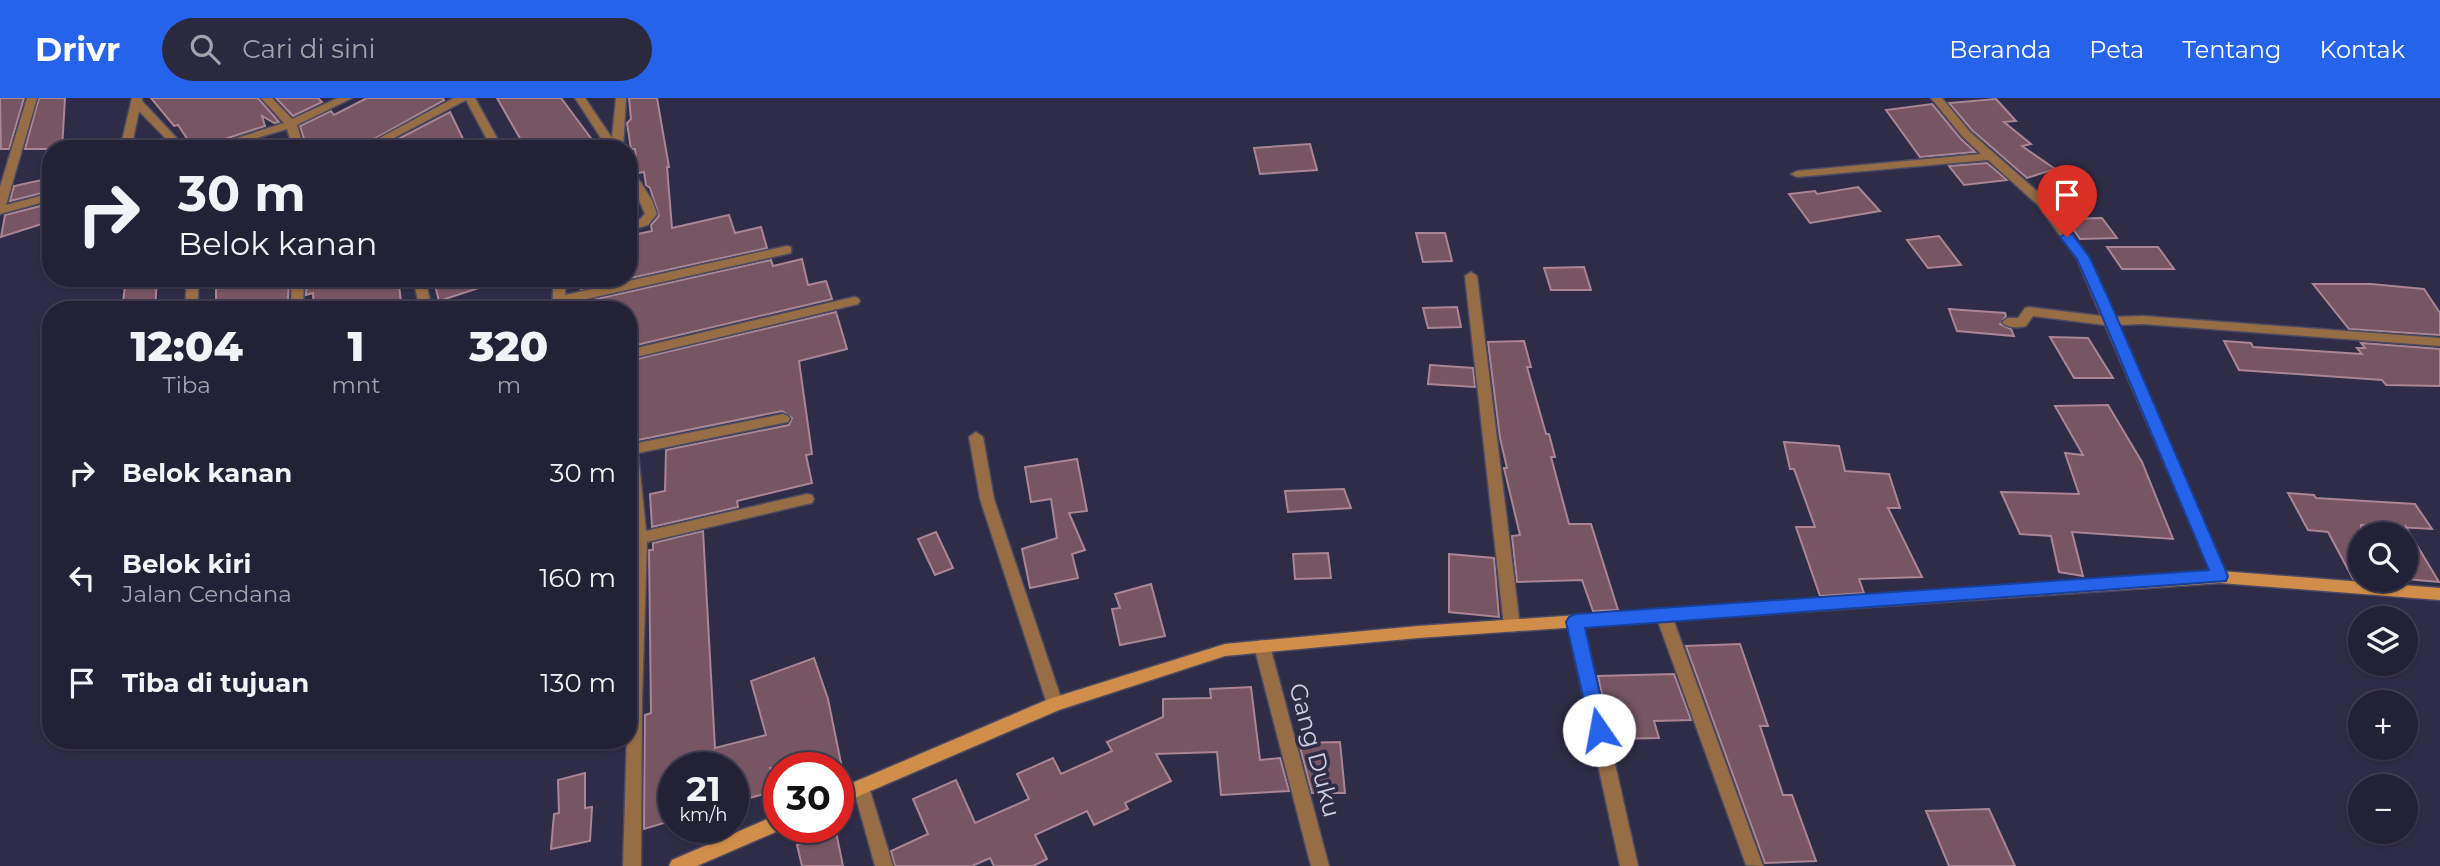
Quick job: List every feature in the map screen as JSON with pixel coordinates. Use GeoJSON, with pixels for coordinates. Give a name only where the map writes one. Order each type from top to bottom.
{"type":"FeatureCollection","features":[{"type":"Feature","properties":{"kind":"street"},"geometry":{"type":"LineString","coordinates":[[0,208],[32,98]]}},
{"type":"Feature","properties":{"kind":"street"},"geometry":{"type":"LineString","coordinates":[[266,98],[291,124],[296,140]]}},
{"type":"Feature","properties":{"kind":"street"},"geometry":{"type":"LineString","coordinates":[[237,140],[291,124],[347,98]]}},
{"type":"Feature","properties":{"kind":"street"},"geometry":{"type":"LineString","coordinates":[[392,140],[462,98]]}},
{"type":"Feature","properties":{"kind":"street"},"geometry":{"type":"LineString","coordinates":[[470,98],[493,140]]}},
{"type":"Feature","properties":{"kind":"street"},"geometry":{"type":"LineString","coordinates":[[580,98],[610,140]]}},
{"type":"Feature","properties":{"kind":"street"},"geometry":{"type":"LineString","coordinates":[[617,140],[621,98]]}},
{"type":"Feature","properties":{"kind":"street"},"geometry":{"type":"LineString","coordinates":[[1936,98],[1966,134],[2042,202],[2083,258],[2220,576]]}},
{"type":"Feature","properties":{"kind":"street"},"geometry":{"type":"LineString","coordinates":[[127,140],[136,100]]}},
{"type":"Feature","properties":{"kind":"street"},"geometry":{"type":"LineString","coordinates":[[136,100],[174,140]]}},
{"type":"Feature","properties":{"kind":"street"},"geometry":{"type":"LineString","coordinates":[[1797,174],[1990,156]]}},
{"type":"Feature","properties":{"kind":"street"},"geometry":{"type":"LineString","coordinates":[[637,186],[651,214],[644,222],[637,224]]}},
{"type":"Feature","properties":{"kind":"street"},"geometry":{"type":"LineString","coordinates":[[0,208],[42,197]]}},
{"type":"Feature","properties":{"kind":"street"},"geometry":{"type":"LineString","coordinates":[[637,286],[787,250]]}},
{"type":"Feature","properties":{"kind":"street"},"geometry":{"type":"LineString","coordinates":[[1471,276],[1512,626]]}},
{"type":"Feature","properties":{"kind":"street"},"geometry":{"type":"LineString","coordinates":[[575,301],[633,287]]}},
{"type":"Feature","properties":{"kind":"street"},"geometry":{"type":"LineString","coordinates":[[637,353],[854,300]]}},
{"type":"Feature","properties":{"kind":"street"},"geometry":{"type":"LineString","coordinates":[[2008,322],[2022,323],[2029,311],[2111,321],[2143,320],[2440,342]]}},
{"type":"Feature","properties":{"kind":"street"},"geometry":{"type":"LineString","coordinates":[[637,448],[783,419]]}},
{"type":"Feature","properties":{"kind":"street"},"geometry":{"type":"LineString","coordinates":[[976,437],[988,499],[1055,704]]}},
{"type":"Feature","properties":{"kind":"street"},"geometry":{"type":"LineString","coordinates":[[640,537],[807,499]]}},
{"type":"Feature","properties":{"kind":"street"},"geometry":{"type":"LineString","coordinates":[[637,511],[640,537],[637,617]]}},
{"type":"Feature","properties":{"kind":"street"},"geometry":{"type":"LineString","coordinates":[[854,790],[1055,704],[1225,650],[1512,626],[2220,576],[2440,594]]}},
{"type":"Feature","properties":{"kind":"street"},"geometry":{"type":"LineString","coordinates":[[1664,616],[1755,865]]}},
{"type":"Feature","properties":{"kind":"street"},"geometry":{"type":"LineString","coordinates":[[1575,622],[1629,866]]}},
{"type":"Feature","properties":{"kind":"street","name":"Gang Duku"},"geometry":{"type":"LineString","coordinates":[[1262,646],[1320,866]]}},
{"type":"Feature","properties":{"kind":"street"},"geometry":{"type":"LineString","coordinates":[[632,866],[633,749]]}},
{"type":"Feature","properties":{"kind":"street"},"geometry":{"type":"LineString","coordinates":[[861,787],[884,866]]}},
{"type":"Feature","properties":{"kind":"street"},"geometry":{"type":"LineString","coordinates":[[678,866],[763,829]]}},
{"type":"Feature","properties":{"kind":"building"},"geometry":{"type":"Polygon","coordinates":[[[0,98],[24,98],[9,149],[1,149],[0,98]]]}},
{"type":"Feature","properties":{"kind":"building"},"geometry":{"type":"Polygon","coordinates":[[[39,98],[65,98],[63,140],[42,140],[42,149],[25,149],[39,98]]]}},
{"type":"Feature","properties":{"kind":"building"},"geometry":{"type":"Polygon","coordinates":[[[151,98],[258,98],[279,122],[274,123],[262,116],[265,126],[222,140],[188,140],[178,125],[174,126],[151,98]]]}},
{"type":"Feature","properties":{"kind":"building"},"geometry":{"type":"Polygon","coordinates":[[[276,98],[318,98],[322,102],[293,116],[276,98]]]}},
{"type":"Feature","properties":{"kind":"building"},"geometry":{"type":"Polygon","coordinates":[[[367,98],[444,100],[372,140],[304,140],[300,126],[331,111],[334,115],[367,98]]]}},
{"type":"Feature","properties":{"kind":"building"},"geometry":{"type":"Polygon","coordinates":[[[497,98],[561,98],[592,140],[521,140],[497,98]]]}},
{"type":"Feature","properties":{"kind":"building"},"geometry":{"type":"Polygon","coordinates":[[[629,98],[657,98],[669,167],[672,228],[729,215],[735,233],[761,227],[767,248],[637,277],[637,234],[652,231],[651,225],[659,216],[650,188],[646,185],[644,172],[638,173],[637,140],[630,140],[627,123],[631,119],[629,98]]]}},
{"type":"Feature","properties":{"kind":"building"},"geometry":{"type":"Polygon","coordinates":[[[1996,99],[2016,121],[2004,122],[2031,144],[2022,146],[2055,169],[2027,178],[1972,130],[1949,103],[1996,99]]]}},
{"type":"Feature","properties":{"kind":"building"},"geometry":{"type":"Polygon","coordinates":[[[1932,104],[1975,152],[1920,157],[1886,110],[1932,104]]]}},
{"type":"Feature","properties":{"kind":"building"},"geometry":{"type":"Polygon","coordinates":[[[450,112],[464,140],[396,140],[450,112]]]}},
{"type":"Feature","properties":{"kind":"building"},"geometry":{"type":"Polygon","coordinates":[[[1310,144],[1317,170],[1260,174],[1254,148],[1310,144]]]}},
{"type":"Feature","properties":{"kind":"building"},"geometry":{"type":"Polygon","coordinates":[[[1987,163],[2007,180],[1964,185],[1949,166],[1987,163]]]}},
{"type":"Feature","properties":{"kind":"building"},"geometry":{"type":"Polygon","coordinates":[[[42,180],[42,193],[10,201],[14,186],[42,180]]]}},
{"type":"Feature","properties":{"kind":"building"},"geometry":{"type":"Polygon","coordinates":[[[1858,187],[1880,211],[1810,223],[1789,194],[1815,191],[1817,194],[1858,187]]]}},
{"type":"Feature","properties":{"kind":"building"},"geometry":{"type":"Polygon","coordinates":[[[42,206],[42,224],[1,237],[5,215],[42,206]]]}},
{"type":"Feature","properties":{"kind":"building"},"geometry":{"type":"Polygon","coordinates":[[[2102,218],[2117,238],[2080,239],[2066,219],[2102,218]]]}},
{"type":"Feature","properties":{"kind":"building"},"geometry":{"type":"Polygon","coordinates":[[[1416,233],[1445,233],[1452,261],[1423,262],[1416,233]]]}},
{"type":"Feature","properties":{"kind":"building"},"geometry":{"type":"Polygon","coordinates":[[[1939,236],[1961,265],[1928,268],[1907,240],[1939,236]]]}},
{"type":"Feature","properties":{"kind":"building"},"geometry":{"type":"Polygon","coordinates":[[[2107,247],[2158,247],[2174,269],[2122,269],[2107,247]]]}},
{"type":"Feature","properties":{"kind":"building"},"geometry":{"type":"Polygon","coordinates":[[[802,259],[808,285],[826,281],[832,299],[637,345],[637,301],[587,301],[771,260],[773,266],[802,259]]]}},
{"type":"Feature","properties":{"kind":"building"},"geometry":{"type":"Polygon","coordinates":[[[1584,267],[1591,290],[1551,290],[1544,268],[1584,267]]]}},
{"type":"Feature","properties":{"kind":"building"},"geometry":{"type":"Polygon","coordinates":[[[2313,284],[2371,284],[2424,289],[2440,313],[2440,335],[2349,329],[2313,284]]]}},
{"type":"Feature","properties":{"kind":"building"},"geometry":{"type":"Polygon","coordinates":[[[125,287],[156,287],[156,301],[123,301],[125,287]]]}},
{"type":"Feature","properties":{"kind":"building"},"geometry":{"type":"Polygon","coordinates":[[[216,287],[289,287],[288,300],[284,301],[216,301],[216,287]]]}},
{"type":"Feature","properties":{"kind":"building"},"geometry":{"type":"Polygon","coordinates":[[[306,287],[399,287],[401,301],[313,301],[313,293],[306,295],[306,287]]]}},
{"type":"Feature","properties":{"kind":"building"},"geometry":{"type":"Polygon","coordinates":[[[435,287],[482,287],[439,301],[435,287]]]}},
{"type":"Feature","properties":{"kind":"building"},"geometry":{"type":"Polygon","coordinates":[[[1457,307],[1461,327],[1428,328],[1423,308],[1457,307]]]}},
{"type":"Feature","properties":{"kind":"building"},"geometry":{"type":"Polygon","coordinates":[[[1949,309],[2005,313],[2006,316],[2000,324],[2011,329],[2014,336],[1957,331],[1949,309]]]}},
{"type":"Feature","properties":{"kind":"building"},"geometry":{"type":"Polygon","coordinates":[[[836,312],[847,349],[799,361],[812,454],[806,455],[812,483],[737,501],[738,507],[652,527],[650,494],[665,491],[666,450],[789,425],[792,418],[782,411],[637,440],[637,359],[836,312]]]}},
{"type":"Feature","properties":{"kind":"building"},"geometry":{"type":"Polygon","coordinates":[[[2050,337],[2088,338],[2113,378],[2074,378],[2050,337]]]}},
{"type":"Feature","properties":{"kind":"building"},"geometry":{"type":"Polygon","coordinates":[[[1524,341],[1531,367],[1527,367],[1546,434],[1549,434],[1555,457],[1551,457],[1569,524],[1591,524],[1618,610],[1593,611],[1582,580],[1517,582],[1512,536],[1520,535],[1504,468],[1507,468],[1500,438],[1488,342],[1524,341]]]}},
{"type":"Feature","properties":{"kind":"building"},"geometry":{"type":"Polygon","coordinates":[[[2224,341],[2251,343],[2253,347],[2362,354],[2357,348],[2365,348],[2361,343],[2440,349],[2440,386],[2386,385],[2382,380],[2239,370],[2224,341]]]}},
{"type":"Feature","properties":{"kind":"building"},"geometry":{"type":"Polygon","coordinates":[[[1430,365],[1473,368],[1475,387],[1428,384],[1430,365]]]}},
{"type":"Feature","properties":{"kind":"building"},"geometry":{"type":"Polygon","coordinates":[[[2108,405],[2142,462],[2173,539],[2072,532],[2083,576],[2059,572],[2051,536],[2020,534],[2001,492],[2079,494],[2065,453],[2083,455],[2055,406],[2108,405]]]}},
{"type":"Feature","properties":{"kind":"building"},"geometry":{"type":"Polygon","coordinates":[[[1784,442],[1839,446],[1845,471],[1889,474],[1900,508],[1888,508],[1922,577],[1859,579],[1864,593],[1820,596],[1796,527],[1815,527],[1794,469],[1790,469],[1784,442]]]}},
{"type":"Feature","properties":{"kind":"building"},"geometry":{"type":"Polygon","coordinates":[[[1077,459],[1087,511],[1069,513],[1085,550],[1072,554],[1078,578],[1030,588],[1022,549],[1057,538],[1051,499],[1031,502],[1025,467],[1077,459]]]}},
{"type":"Feature","properties":{"kind":"building"},"geometry":{"type":"Polygon","coordinates":[[[1344,489],[1351,508],[1288,512],[1285,491],[1344,489]]]}},
{"type":"Feature","properties":{"kind":"building"},"geometry":{"type":"Polygon","coordinates":[[[2288,493],[2314,495],[2316,498],[2415,504],[2432,529],[2418,528],[2418,522],[2348,522],[2348,570],[2328,532],[2308,530],[2288,493]]]}},
{"type":"Feature","properties":{"kind":"building"},"geometry":{"type":"Polygon","coordinates":[[[703,531],[715,748],[766,735],[751,681],[814,658],[828,699],[839,752],[763,752],[763,794],[749,798],[749,752],[658,752],[658,825],[644,829],[645,715],[651,713],[649,550],[653,550],[653,543],[703,531]]]}},
{"type":"Feature","properties":{"kind":"building"},"geometry":{"type":"Polygon","coordinates":[[[936,532],[953,568],[935,575],[918,539],[936,532]]]}},
{"type":"Feature","properties":{"kind":"building"},"geometry":{"type":"Polygon","coordinates":[[[2418,547],[2439,582],[2418,580],[2418,547]]]}},
{"type":"Feature","properties":{"kind":"building"},"geometry":{"type":"Polygon","coordinates":[[[1328,553],[1331,578],[1295,579],[1293,554],[1328,553]]]}},
{"type":"Feature","properties":{"kind":"building"},"geometry":{"type":"Polygon","coordinates":[[[1449,554],[1494,558],[1499,617],[1449,612],[1449,554]]]}},
{"type":"Feature","properties":{"kind":"building"},"geometry":{"type":"Polygon","coordinates":[[[1151,584],[1165,636],[1120,645],[1112,609],[1120,608],[1115,594],[1151,584]]]}},
{"type":"Feature","properties":{"kind":"building"},"geometry":{"type":"Polygon","coordinates":[[[1740,644],[1768,726],[1760,726],[1783,795],[1792,795],[1816,861],[1765,863],[1686,646],[1740,644]]]}},
{"type":"Feature","properties":{"kind":"building"},"geometry":{"type":"Polygon","coordinates":[[[1674,674],[1691,720],[1654,721],[1659,738],[1612,739],[1598,676],[1674,674]]]}},
{"type":"Feature","properties":{"kind":"building"},"geometry":{"type":"Polygon","coordinates":[[[1251,687],[1260,760],[1280,758],[1289,791],[1221,795],[1217,752],[1156,754],[1171,781],[1125,803],[1128,809],[1094,825],[1087,811],[1035,835],[1047,859],[1033,866],[994,866],[990,858],[972,866],[895,866],[891,851],[928,834],[913,799],[956,780],[975,823],[1029,799],[1017,774],[1053,758],[1061,774],[1112,751],[1107,742],[1163,717],[1163,699],[1211,698],[1210,689],[1251,687]]]}},
{"type":"Feature","properties":{"kind":"building"},"geometry":{"type":"Polygon","coordinates":[[[1340,742],[1345,793],[1312,793],[1299,743],[1340,742]]]}},
{"type":"Feature","properties":{"kind":"building"},"geometry":{"type":"Polygon","coordinates":[[[585,773],[585,808],[592,807],[590,841],[551,849],[554,814],[559,813],[558,780],[585,773]]]}},
{"type":"Feature","properties":{"kind":"building"},"geometry":{"type":"Polygon","coordinates":[[[1989,809],[2015,866],[1949,866],[1926,811],[1989,809]]]}},
{"type":"Feature","properties":{"kind":"building"},"geometry":{"type":"Polygon","coordinates":[[[838,843],[843,866],[802,866],[797,845],[838,843]]]}},
{"type":"Feature","properties":{"kind":"route"},"geometry":{"type":"LineString","coordinates":[[1599,730],[1575,622],[2220,576],[2104,304],[2083,258],[2067,237]]}}]}
